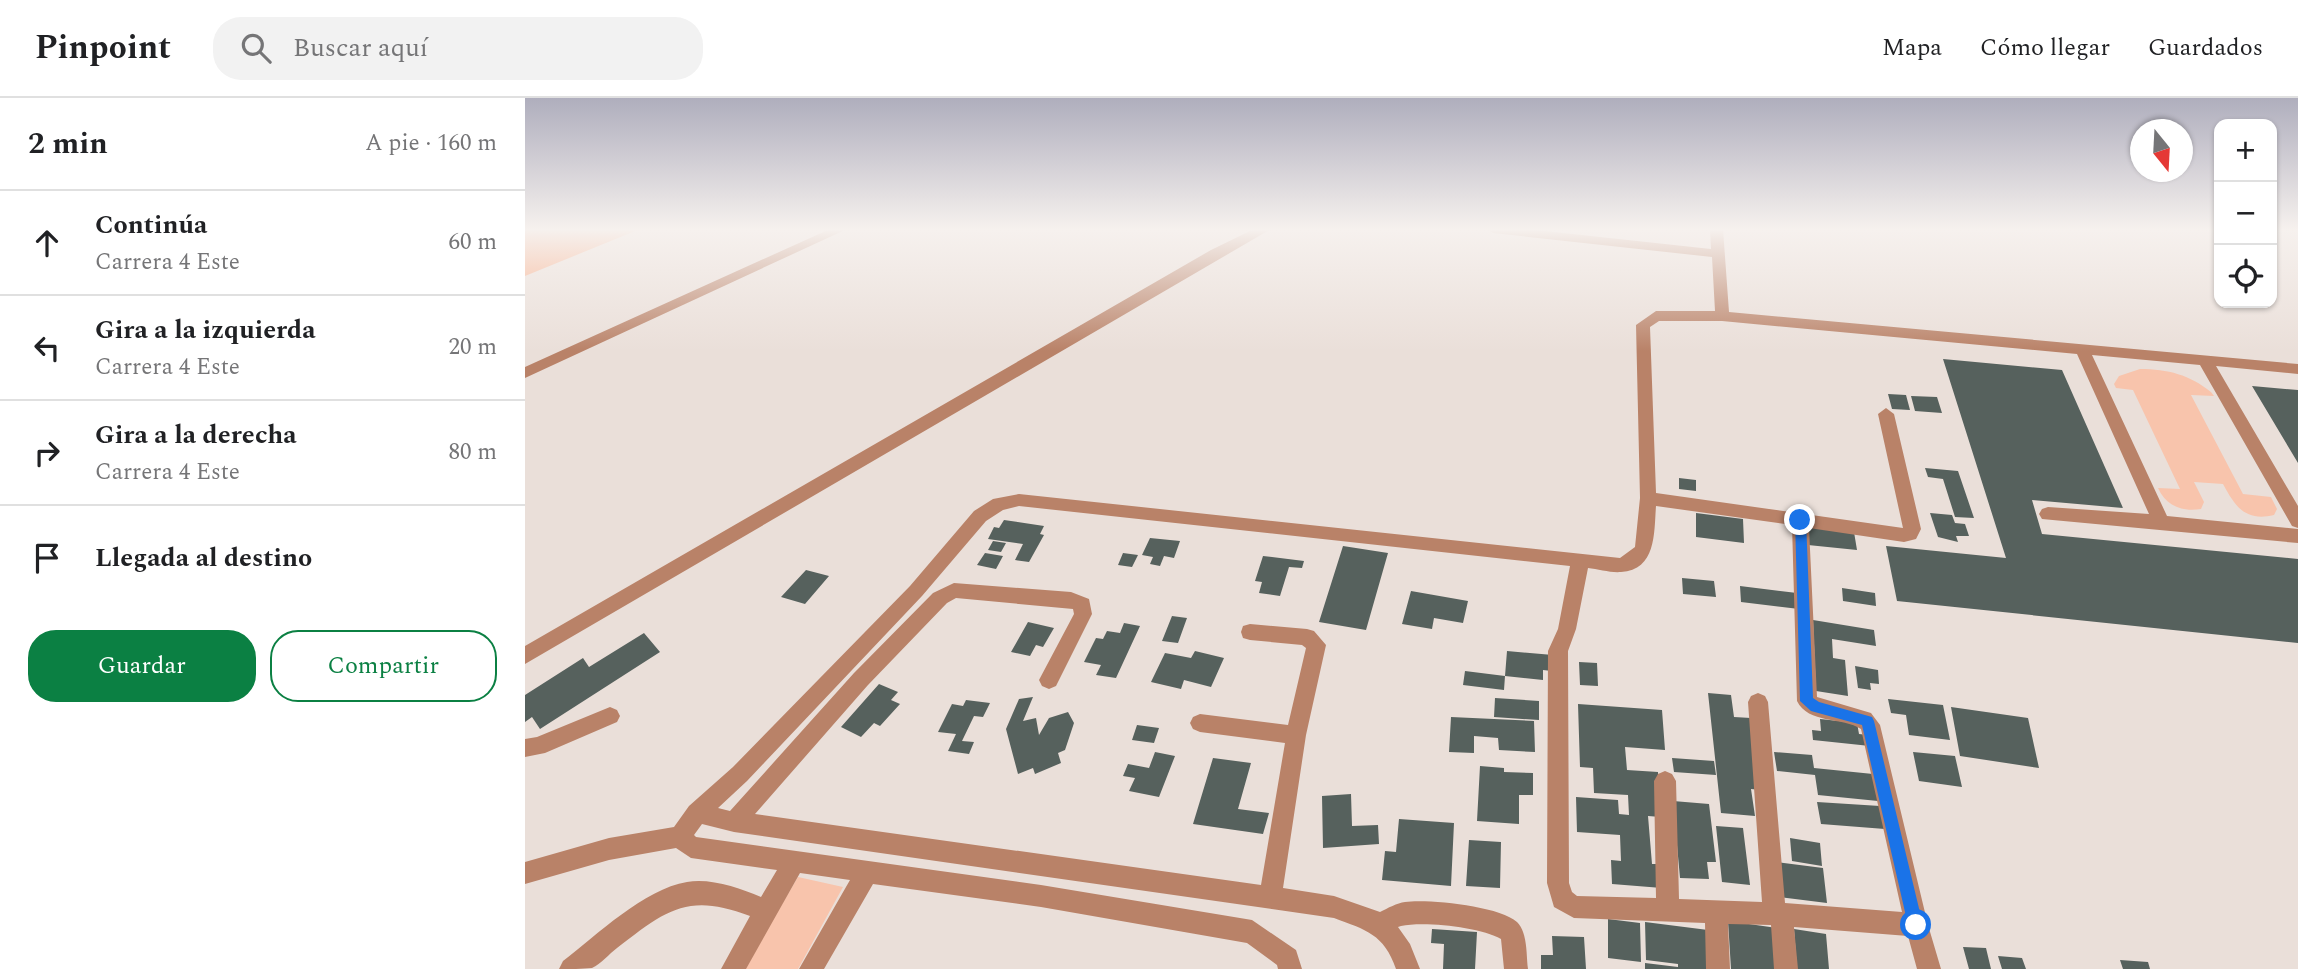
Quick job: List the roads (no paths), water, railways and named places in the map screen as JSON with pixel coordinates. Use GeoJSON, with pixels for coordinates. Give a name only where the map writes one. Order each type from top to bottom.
{"type":"FeatureCollection","features":[{"type":"Feature","properties":{"kind":"street"},"geometry":{"type":"LineString","coordinates":[[525,373],[751,270]]}},
{"type":"Feature","properties":{"kind":"street"},"geometry":{"type":"LineString","coordinates":[[525,656],[1187,270]]}},
{"type":"Feature","properties":{"kind":"street"},"geometry":{"type":"LineString","coordinates":[[1721,270],[1723,316]]}},
{"type":"Feature","properties":{"kind":"street"},"geometry":{"type":"LineString","coordinates":[[525,873],[609,849],[680,837],[697,814],[819,694],[916,591],[980,516],[999,504],[1019,500],[1622,565],[1636,558],[1644,550],[1648,498],[1643,325],[1656,316],[1723,316],[2298,369]]}},
{"type":"Feature","properties":{"kind":"street"},"geometry":{"type":"LineString","coordinates":[[2083,351],[2161,522]]}},
{"type":"Feature","properties":{"kind":"street"},"geometry":{"type":"LineString","coordinates":[[2205,361],[2298,521]]}},
{"type":"Feature","properties":{"kind":"street"},"geometry":{"type":"LineString","coordinates":[[1648,498],[1910,534],[1912,529],[1885,414]]}},
{"type":"Feature","properties":{"kind":"street"},"geometry":{"type":"LineString","coordinates":[[2048,514],[2298,536]]}},
{"type":"Feature","properties":{"kind":"street"},"geometry":{"type":"LineString","coordinates":[[1800,520],[1807,701],[1816,707],[1868,721],[1916,925],[1929,969]]}},
{"type":"Feature","properties":{"kind":"street"},"geometry":{"type":"LineString","coordinates":[[1580,562],[1567,629],[1558,651],[1558,883],[1562,899],[1574,907],[1778,914],[1916,925]]}},
{"type":"Feature","properties":{"kind":"street"},"geometry":{"type":"LineString","coordinates":[[734,822],[861,679],[940,598],[954,590],[1058,599],[1082,604],[1083,614],[1049,680]]}},
{"type":"Feature","properties":{"kind":"street"},"geometry":{"type":"LineString","coordinates":[[1250,632],[1307,638],[1316,645],[1296,735],[1271,899]]}},
{"type":"Feature","properties":{"kind":"street"},"geometry":{"type":"LineString","coordinates":[[1758,702],[1778,914],[1786,969]]}},
{"type":"Feature","properties":{"kind":"street"},"geometry":{"type":"LineString","coordinates":[[525,748],[538,746],[610,716]]}},
{"type":"Feature","properties":{"kind":"street"},"geometry":{"type":"LineString","coordinates":[[1200,723],[1296,735]]}},
{"type":"Feature","properties":{"kind":"street"},"geometry":{"type":"LineString","coordinates":[[1665,781],[1668,910]]}},
{"type":"Feature","properties":{"kind":"street"},"geometry":{"type":"LineString","coordinates":[[697,814],[734,822],[1333,907],[1382,924],[1402,951],[1408,969]]}},
{"type":"Feature","properties":{"kind":"street"},"geometry":{"type":"LineString","coordinates":[[680,837],[691,847],[1041,896],[1252,932],[1288,958],[1290,969]]}},
{"type":"Feature","properties":{"kind":"street"},"geometry":{"type":"LineString","coordinates":[[733,969],[795,860]]}},
{"type":"Feature","properties":{"kind":"street"},"geometry":{"type":"LineString","coordinates":[[811,969],[868,871]]}},
{"type":"Feature","properties":{"kind":"street"},"geometry":{"type":"LineString","coordinates":[[571,969],[659,904],[687,892],[747,901],[767,912]]}},
{"type":"Feature","properties":{"kind":"street"},"geometry":{"type":"LineString","coordinates":[[1382,924],[1397,915],[1411,912],[1494,923],[1508,928],[1514,939],[1515,969]]}},
{"type":"Feature","properties":{"kind":"street"},"geometry":{"type":"LineString","coordinates":[[1716,912],[1718,969]]}}]}
